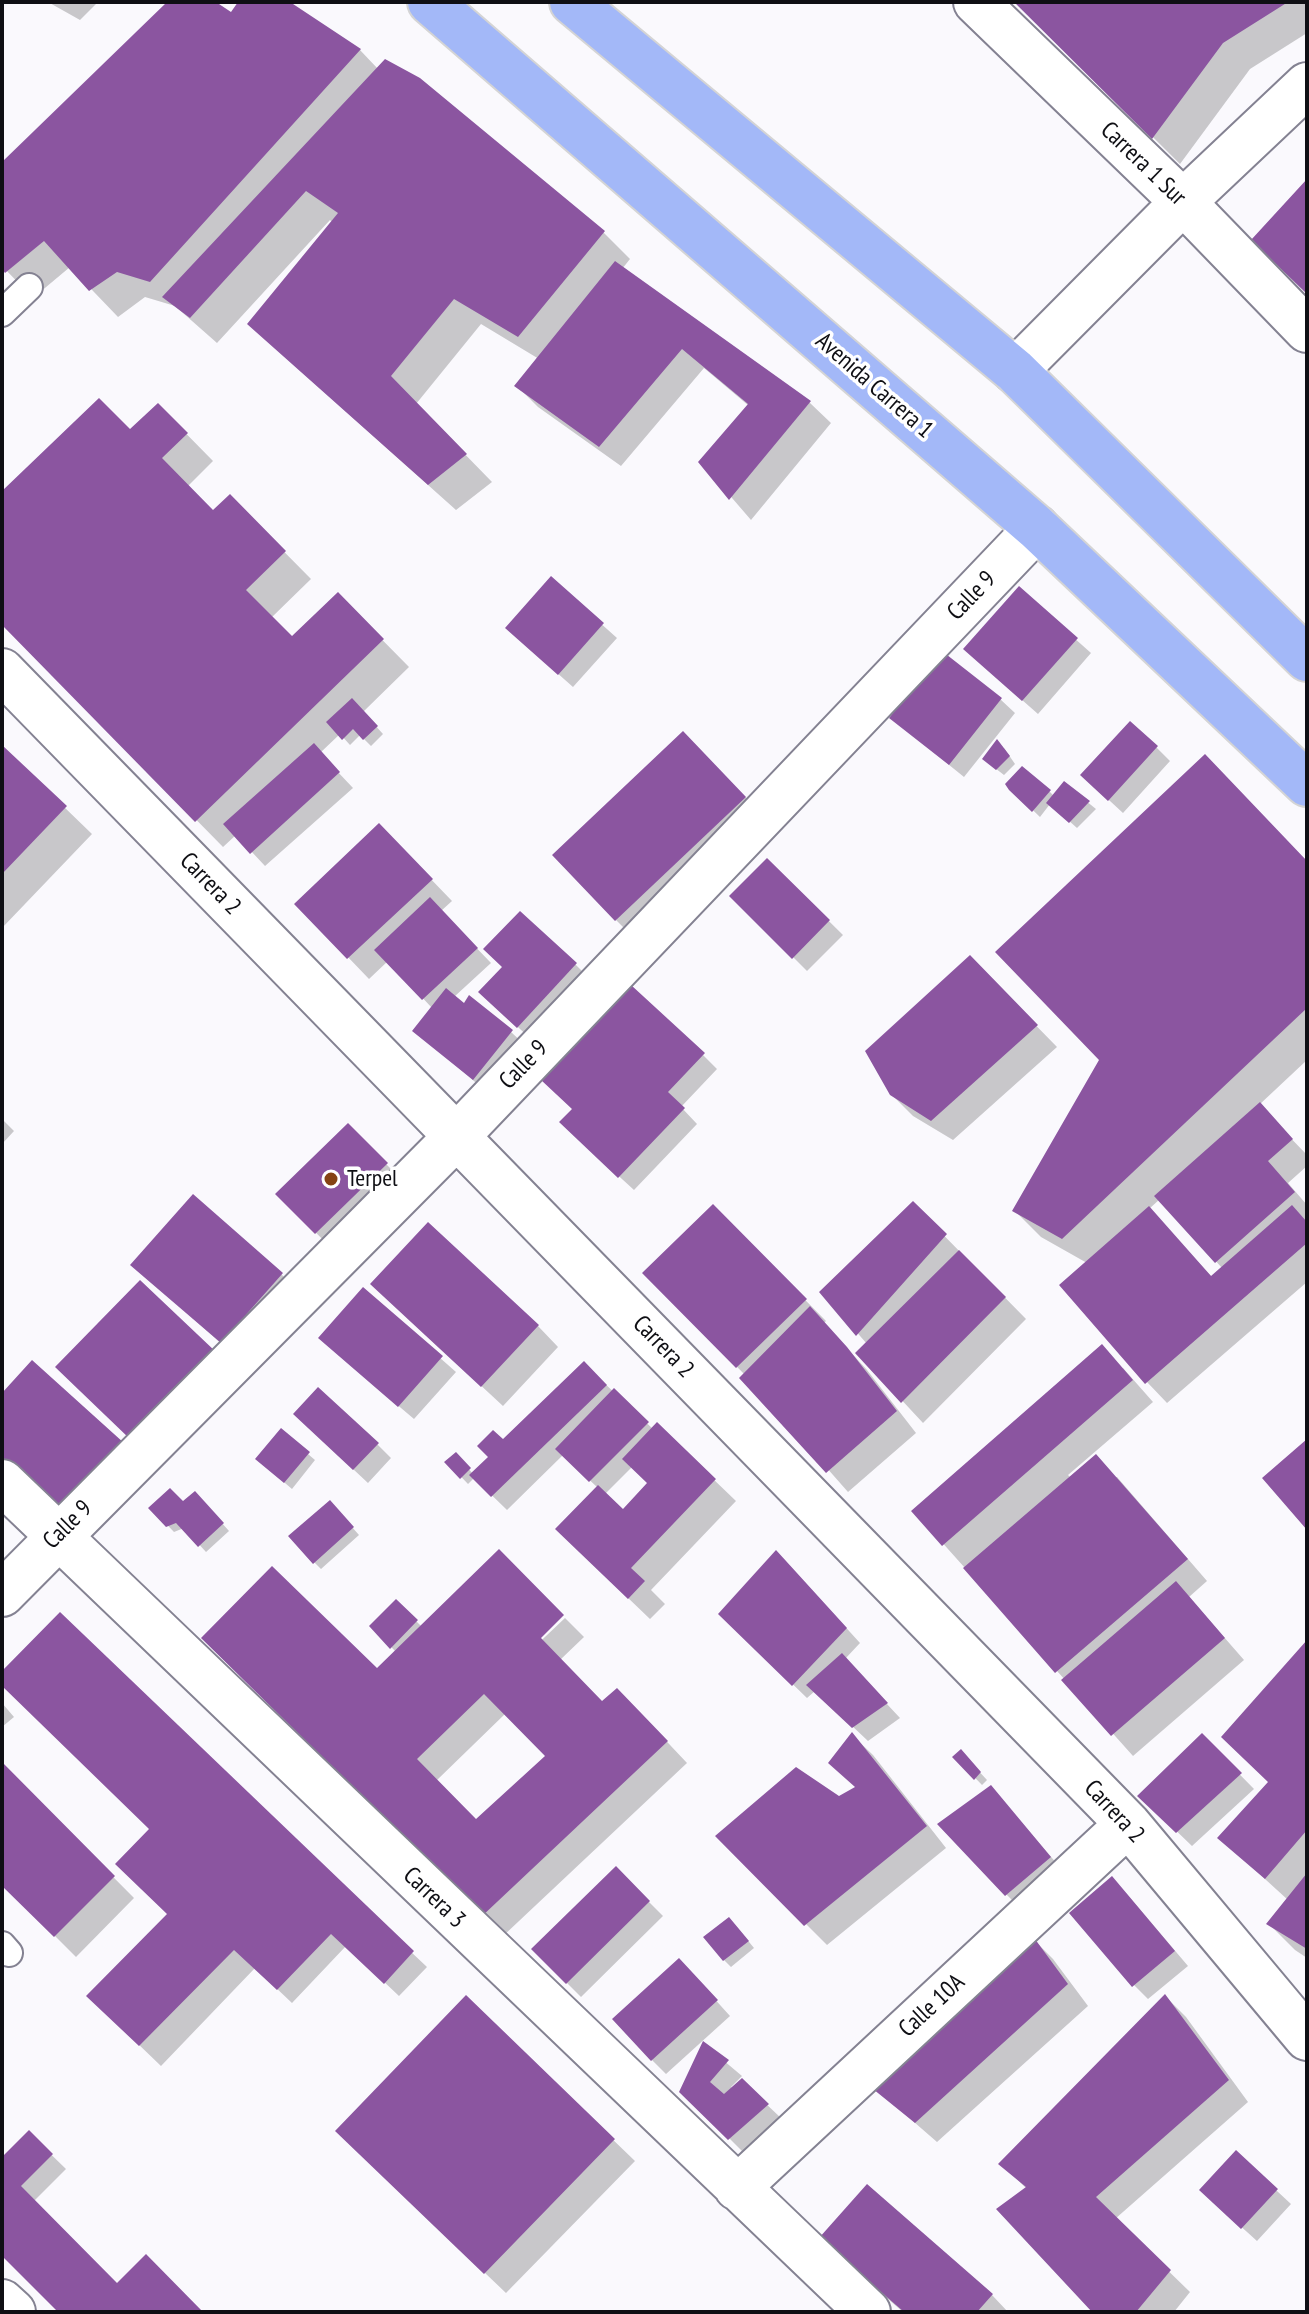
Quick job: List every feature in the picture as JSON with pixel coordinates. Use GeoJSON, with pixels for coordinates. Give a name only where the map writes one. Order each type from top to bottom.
{"type":"FeatureCollection","features":[{"type":"Feature","properties":{"kind":"main road","name":"Avenida Carrera 1"},"geometry":{"type":"LineString","coordinates":[[430,2],[1037,528],[1307,784]]}},
{"type":"Feature","properties":{"kind":"main road"},"geometry":{"type":"LineString","coordinates":[[572,2],[1015,371],[1307,659]]}},
{"type":"Feature","properties":{"kind":"street","name":"Carrera 1 Sur"},"geometry":{"type":"LineString","coordinates":[[976,2],[1183,202],[1307,330]]}},
{"type":"Feature","properties":{"kind":"street"},"geometry":{"type":"LineString","coordinates":[[1015,371],[1183,202],[1307,85]]}},
{"type":"Feature","properties":{"kind":"street","name":"Calle 9"},"geometry":{"type":"LineString","coordinates":[[2,1594],[457,1136],[1037,528]]}},
{"type":"Feature","properties":{"kind":"street","name":"Carrera 2"},"geometry":{"type":"LineString","coordinates":[[2,671],[1128,1824],[1307,2038]]}},
{"type":"Feature","properties":{"kind":"street","name":"Carrera 3"},"geometry":{"type":"LineString","coordinates":[[2,1482],[868,2312]]}},
{"type":"Feature","properties":{"kind":"street","name":"Calle 10A"},"geometry":{"type":"LineString","coordinates":[[737,2188],[1128,1824]]}},
{"type":"Feature","properties":{"kind":"street"},"geometry":{"type":"LineString","coordinates":[[2,2302],[13,2312]]}},
{"type":"Feature","properties":{"kind":"lane"},"geometry":{"type":"LineString","coordinates":[[2,313],[29,287]]}},
{"type":"Feature","properties":{"kind":"building"},"geometry":{"type":"Polygon","coordinates":[[[167,2],[216,2],[231,12],[238,2],[290,2],[361,49],[150,282],[117,272],[89,291],[44,241],[5,273],[2,269],[2,162],[167,2]]]}},
{"type":"Feature","properties":{"kind":"building"},"geometry":{"type":"Polygon","coordinates":[[[1014,2],[1288,2],[1223,43],[1152,139],[1014,2]]]}},
{"type":"Feature","properties":{"kind":"building"},"geometry":{"type":"Polygon","coordinates":[[[385,59],[420,78],[605,231],[518,337],[454,299],[391,376],[467,454],[428,485],[247,324],[338,213],[306,191],[190,318],[162,297],[385,59]]]}},
{"type":"Feature","properties":{"kind":"building"},"geometry":{"type":"Polygon","coordinates":[[[1307,179],[1307,294],[1251,240],[1307,179]]]}},
{"type":"Feature","properties":{"kind":"building"},"geometry":{"type":"Polygon","coordinates":[[[615,261],[811,401],[729,500],[698,462],[748,404],[682,349],[599,447],[514,386],[615,261]]]}},
{"type":"Feature","properties":{"kind":"building"},"geometry":{"type":"Polygon","coordinates":[[[99,398],[130,429],[158,403],[188,433],[162,458],[213,510],[230,494],[286,551],[246,590],[292,636],[338,592],[384,639],[195,822],[2,625],[2,491],[99,398]]]}},
{"type":"Feature","properties":{"kind":"building"},"geometry":{"type":"Polygon","coordinates":[[[551,576],[604,623],[558,675],[505,628],[551,576]]]}},
{"type":"Feature","properties":{"kind":"building"},"geometry":{"type":"Polygon","coordinates":[[[1019,586],[1078,638],[1022,701],[963,649],[1019,586]]]}},
{"type":"Feature","properties":{"kind":"building"},"geometry":{"type":"Polygon","coordinates":[[[942,651],[1002,698],[949,765],[889,718],[942,651]]]}},
{"type":"Feature","properties":{"kind":"building"},"geometry":{"type":"Polygon","coordinates":[[[352,698],[378,726],[363,740],[353,729],[342,740],[326,722],[352,698]]]}},
{"type":"Feature","properties":{"kind":"building"},"geometry":{"type":"Polygon","coordinates":[[[1130,721],[1158,746],[1108,801],[1080,775],[1130,721]]]}},
{"type":"Feature","properties":{"kind":"building"},"geometry":{"type":"Polygon","coordinates":[[[683,731],[746,797],[615,921],[552,855],[683,731]]]}},
{"type":"Feature","properties":{"kind":"building"},"geometry":{"type":"Polygon","coordinates":[[[997,739],[1010,756],[996,770],[982,759],[997,739]]]}},
{"type":"Feature","properties":{"kind":"building"},"geometry":{"type":"Polygon","coordinates":[[[314,743],[340,772],[250,854],[223,824],[314,743]]]}},
{"type":"Feature","properties":{"kind":"building"},"geometry":{"type":"Polygon","coordinates":[[[2,745],[67,806],[2,874],[2,745]]]}},
{"type":"Feature","properties":{"kind":"building"},"geometry":{"type":"Polygon","coordinates":[[[1205,754],[1307,861],[1307,1008],[1062,1239],[1012,1211],[1099,1060],[995,952],[1205,754]]]}},
{"type":"Feature","properties":{"kind":"building"},"geometry":{"type":"Polygon","coordinates":[[[1022,766],[1051,790],[1032,812],[1005,784],[1022,766]]]}},
{"type":"Feature","properties":{"kind":"building"},"geometry":{"type":"Polygon","coordinates":[[[1064,781],[1090,801],[1069,823],[1046,803],[1064,781]]]}},
{"type":"Feature","properties":{"kind":"building"},"geometry":{"type":"Polygon","coordinates":[[[379,823],[433,879],[347,959],[294,904],[379,823]]]}},
{"type":"Feature","properties":{"kind":"building"},"geometry":{"type":"Polygon","coordinates":[[[767,858],[830,920],[792,959],[729,896],[767,858]]]}},
{"type":"Feature","properties":{"kind":"building"},"geometry":{"type":"Polygon","coordinates":[[[430,897],[478,948],[422,1000],[374,950],[430,897]]]}},
{"type":"Feature","properties":{"kind":"building"},"geometry":{"type":"Polygon","coordinates":[[[520,911],[577,963],[517,1028],[478,992],[502,967],[483,949],[520,911]]]}},
{"type":"Feature","properties":{"kind":"building"},"geometry":{"type":"Polygon","coordinates":[[[970,955],[1038,1025],[931,1121],[890,1095],[865,1051],[970,955]]]}},
{"type":"Feature","properties":{"kind":"building"},"geometry":{"type":"Polygon","coordinates":[[[631,985],[705,1053],[668,1092],[685,1108],[618,1178],[559,1122],[572,1109],[541,1080],[631,985]]]}},
{"type":"Feature","properties":{"kind":"building"},"geometry":{"type":"Polygon","coordinates":[[[446,988],[464,1003],[469,995],[513,1030],[473,1080],[412,1031],[446,988]]]}},
{"type":"Feature","properties":{"kind":"building"},"geometry":{"type":"Polygon","coordinates":[[[1260,1102],[1293,1139],[1268,1161],[1295,1192],[1215,1263],[1154,1196],[1260,1102]]]}},
{"type":"Feature","properties":{"kind":"building","name":"Terpel"},"geometry":{"type":"Polygon","coordinates":[[[348,1123],[388,1163],[315,1234],[275,1194],[348,1123]]]}},
{"type":"Feature","properties":{"kind":"building"},"geometry":{"type":"Polygon","coordinates":[[[193,1194],[283,1273],[221,1343],[130,1265],[193,1194]]]}},
{"type":"Feature","properties":{"kind":"building"},"geometry":{"type":"Polygon","coordinates":[[[913,1201],[947,1234],[856,1336],[819,1292],[913,1201]]]}},
{"type":"Feature","properties":{"kind":"building"},"geometry":{"type":"Polygon","coordinates":[[[713,1204],[807,1299],[736,1368],[642,1273],[713,1204]]]}},
{"type":"Feature","properties":{"kind":"building"},"geometry":{"type":"Polygon","coordinates":[[[1292,1205],[1307,1222],[1307,1243],[1145,1384],[1059,1285],[1149,1206],[1211,1276],[1292,1205]]]}},
{"type":"Feature","properties":{"kind":"building"},"geometry":{"type":"Polygon","coordinates":[[[428,1222],[539,1325],[481,1387],[370,1284],[428,1222]]]}},
{"type":"Feature","properties":{"kind":"building"},"geometry":{"type":"Polygon","coordinates":[[[959,1250],[1006,1297],[901,1403],[855,1353],[959,1250]]]}},
{"type":"Feature","properties":{"kind":"building"},"geometry":{"type":"Polygon","coordinates":[[[140,1280],[216,1352],[131,1440],[55,1367],[140,1280]]]}},
{"type":"Feature","properties":{"kind":"building"},"geometry":{"type":"Polygon","coordinates":[[[363,1287],[443,1356],[398,1407],[318,1338],[363,1287]]]}},
{"type":"Feature","properties":{"kind":"building"},"geometry":{"type":"Polygon","coordinates":[[[810,1306],[897,1411],[826,1473],[739,1378],[810,1306]]]}},
{"type":"Feature","properties":{"kind":"building"},"geometry":{"type":"Polygon","coordinates":[[[1102,1344],[1133,1380],[942,1546],[911,1511],[1102,1344]]]}},
{"type":"Feature","properties":{"kind":"building"},"geometry":{"type":"Polygon","coordinates":[[[32,1360],[124,1443],[59,1513],[2,1460],[2,1393],[32,1360]]]}},
{"type":"Feature","properties":{"kind":"building"},"geometry":{"type":"Polygon","coordinates":[[[584,1361],[607,1385],[491,1497],[469,1475],[488,1457],[477,1446],[493,1430],[503,1439],[584,1361]]]}},
{"type":"Feature","properties":{"kind":"building"},"geometry":{"type":"Polygon","coordinates":[[[318,1387],[379,1443],[353,1470],[293,1414],[318,1387]]]}},
{"type":"Feature","properties":{"kind":"building"},"geometry":{"type":"Polygon","coordinates":[[[614,1388],[649,1422],[589,1482],[555,1449],[614,1388]]]}},
{"type":"Feature","properties":{"kind":"building"},"geometry":{"type":"Polygon","coordinates":[[[657,1422],[716,1479],[631,1568],[645,1581],[628,1599],[555,1529],[598,1485],[623,1509],[647,1483],[622,1459],[657,1422]]]}},
{"type":"Feature","properties":{"kind":"building"},"geometry":{"type":"Polygon","coordinates":[[[281,1428],[310,1452],[284,1483],[255,1459],[281,1428]]]}},
{"type":"Feature","properties":{"kind":"building"},"geometry":{"type":"Polygon","coordinates":[[[1307,1439],[1307,1530],[1262,1478],[1307,1439]]]}},
{"type":"Feature","properties":{"kind":"building"},"geometry":{"type":"Polygon","coordinates":[[[456,1452],[471,1468],[460,1479],[444,1462],[456,1452]]]}},
{"type":"Feature","properties":{"kind":"building"},"geometry":{"type":"Polygon","coordinates":[[[1096,1454],[1188,1559],[1055,1673],[963,1568],[1096,1454]]]}},
{"type":"Feature","properties":{"kind":"building"},"geometry":{"type":"Polygon","coordinates":[[[170,1488],[183,1501],[195,1491],[224,1523],[198,1547],[176,1523],[166,1527],[148,1508],[170,1488]]]}},
{"type":"Feature","properties":{"kind":"building"},"geometry":{"type":"Polygon","coordinates":[[[330,1500],[354,1527],[313,1564],[288,1536],[330,1500]]]}},
{"type":"Feature","properties":{"kind":"building"},"geometry":{"type":"Polygon","coordinates":[[[499,1549],[564,1615],[541,1638],[602,1701],[617,1688],[668,1741],[480,1918],[370,1804],[201,1638],[272,1566],[377,1668],[499,1549]],[[484,1694],[417,1759],[476,1819],[545,1756],[484,1694]]]}},
{"type":"Feature","properties":{"kind":"building"},"geometry":{"type":"Polygon","coordinates":[[[776,1550],[847,1628],[792,1686],[718,1614],[776,1550]]]}},
{"type":"Feature","properties":{"kind":"building"},"geometry":{"type":"Polygon","coordinates":[[[1176,1581],[1225,1638],[1111,1736],[1061,1680],[1176,1581]]]}},
{"type":"Feature","properties":{"kind":"building"},"geometry":{"type":"Polygon","coordinates":[[[396,1599],[418,1620],[390,1649],[369,1626],[396,1599]]]}},
{"type":"Feature","properties":{"kind":"building"},"geometry":{"type":"Polygon","coordinates":[[[60,1612],[414,1951],[384,1984],[331,1934],[277,1990],[234,1950],[139,2046],[86,1996],[167,1914],[115,1864],[149,1829],[2,1686],[2,1671],[60,1612]]]}},
{"type":"Feature","properties":{"kind":"building"},"geometry":{"type":"Polygon","coordinates":[[[1307,1640],[1307,1830],[1265,1879],[1217,1838],[1268,1782],[1221,1737],[1307,1640]]]}},
{"type":"Feature","properties":{"kind":"building"},"geometry":{"type":"Polygon","coordinates":[[[842,1653],[888,1703],[852,1728],[806,1685],[842,1653]]]}},
{"type":"Feature","properties":{"kind":"building"},"geometry":{"type":"Polygon","coordinates":[[[852,1732],[927,1826],[804,1926],[715,1836],[796,1767],[839,1796],[855,1787],[828,1763],[852,1732]]]}},
{"type":"Feature","properties":{"kind":"building"},"geometry":{"type":"Polygon","coordinates":[[[1202,1733],[1242,1773],[1176,1833],[1137,1796],[1202,1733]]]}},
{"type":"Feature","properties":{"kind":"building"},"geometry":{"type":"Polygon","coordinates":[[[961,1749],[981,1772],[974,1780],[952,1757],[961,1749]]]}},
{"type":"Feature","properties":{"kind":"building"},"geometry":{"type":"Polygon","coordinates":[[[2,1762],[115,1876],[54,1937],[2,1886],[2,1762]]]}},
{"type":"Feature","properties":{"kind":"building"},"geometry":{"type":"Polygon","coordinates":[[[991,1785],[1051,1857],[1005,1896],[937,1824],[991,1785]]]}},
{"type":"Feature","properties":{"kind":"building"},"geometry":{"type":"Polygon","coordinates":[[[616,1866],[650,1901],[566,1984],[531,1949],[616,1866]]]}},
{"type":"Feature","properties":{"kind":"building"},"geometry":{"type":"Polygon","coordinates":[[[1307,1873],[1307,1949],[1266,1924],[1307,1873]]]}},
{"type":"Feature","properties":{"kind":"building"},"geometry":{"type":"Polygon","coordinates":[[[1112,1876],[1175,1951],[1132,1987],[1069,1913],[1112,1876]]]}},
{"type":"Feature","properties":{"kind":"building"},"geometry":{"type":"Polygon","coordinates":[[[729,1917],[749,1941],[723,1961],[703,1937],[729,1917]]]}},
{"type":"Feature","properties":{"kind":"building"},"geometry":{"type":"Polygon","coordinates":[[[1032,1935],[1068,1984],[915,2123],[873,2089],[1032,1935]]]}},
{"type":"Feature","properties":{"kind":"building"},"geometry":{"type":"Polygon","coordinates":[[[679,1958],[718,2000],[651,2061],[612,2019],[679,1958]]]}},
{"type":"Feature","properties":{"kind":"building"},"geometry":{"type":"Polygon","coordinates":[[[1165,1994],[1229,2080],[1096,2197],[1171,2270],[1136,2312],[1092,2312],[996,2209],[1026,2187],[998,2164],[1165,1994]]]}},
{"type":"Feature","properties":{"kind":"building"},"geometry":{"type":"Polygon","coordinates":[[[466,1995],[615,2139],[484,2274],[335,2131],[466,1995]]]}},
{"type":"Feature","properties":{"kind":"building"},"geometry":{"type":"Polygon","coordinates":[[[703,2041],[729,2060],[710,2082],[724,2094],[742,2078],[769,2104],[728,2140],[679,2092],[703,2041]]]}},
{"type":"Feature","properties":{"kind":"building"},"geometry":{"type":"Polygon","coordinates":[[[29,2130],[53,2154],[21,2186],[117,2283],[146,2254],[203,2312],[58,2312],[2,2256],[2,2157],[29,2130]]]}},
{"type":"Feature","properties":{"kind":"building"},"geometry":{"type":"Polygon","coordinates":[[[1236,2150],[1278,2189],[1241,2229],[1199,2190],[1236,2150]]]}},
{"type":"Feature","properties":{"kind":"building"},"geometry":{"type":"Polygon","coordinates":[[[867,2184],[993,2294],[977,2312],[904,2312],[819,2238],[867,2184]]]}},
{"type":"Feature","properties":{"kind":"place","name":"Terpel"},"geometry":{"type":"Point","coordinates":[331,1179]}}]}
